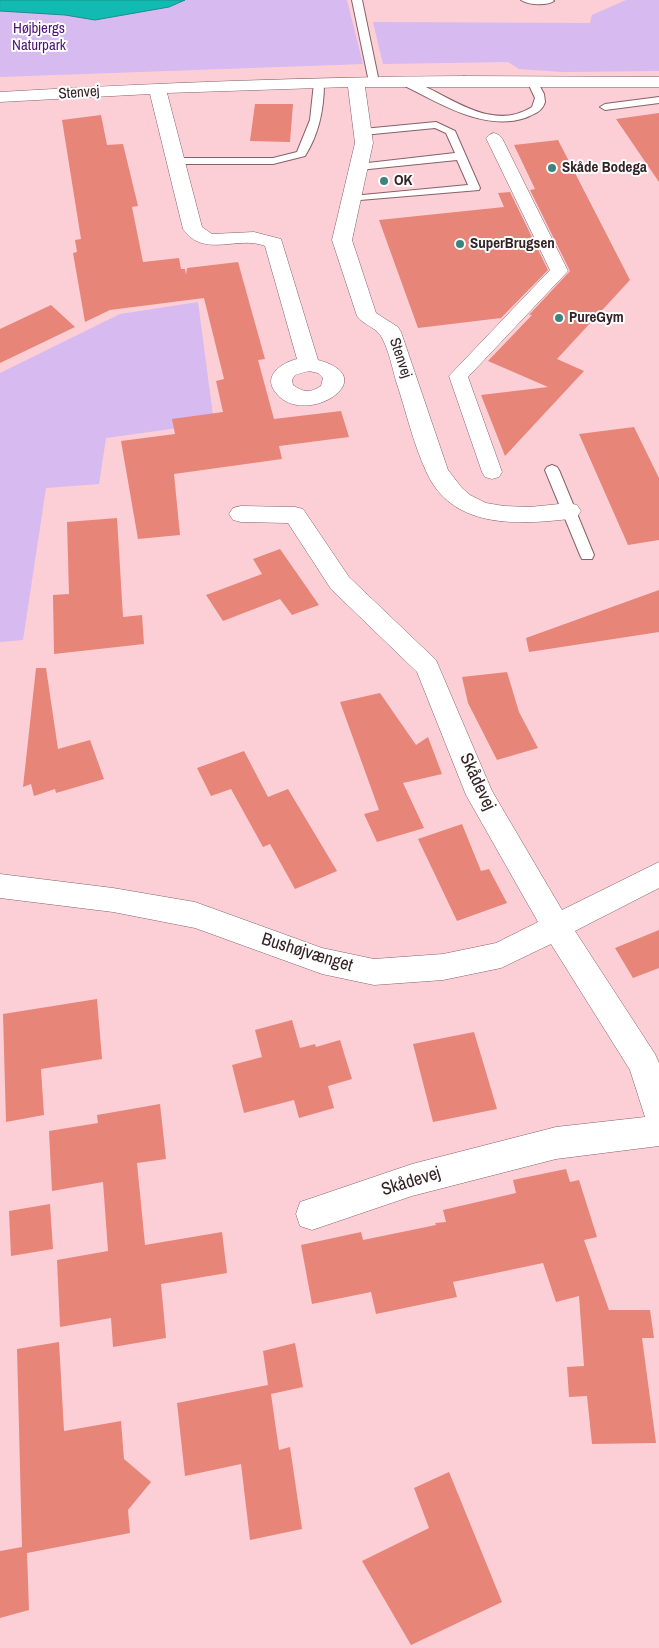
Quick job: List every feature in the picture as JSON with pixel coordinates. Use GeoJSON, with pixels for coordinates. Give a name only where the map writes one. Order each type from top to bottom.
{"type":"FeatureCollection","features":[{"type":"Feature","properties":{"kind":"street","name":"Stenvej"},"geometry":{"type":"LineString","coordinates":[[0,98],[157,88],[319,83],[403,81],[659,82]]}},
{"type":"Feature","properties":{"kind":"street","name":"Stenvej"},"geometry":{"type":"LineString","coordinates":[[365,82],[364,143],[342,240],[367,316],[391,332],[437,472],[448,488],[465,503],[494,514],[523,516],[569,511]]}},
{"type":"Feature","properties":{"kind":"street"},"geometry":{"type":"LineString","coordinates":[[157,88],[193,229],[196,234],[212,240],[260,237],[274,243],[309,364]]}},
{"type":"Feature","properties":{"kind":"street"},"geometry":{"type":"LineString","coordinates":[[492,472],[458,376],[559,271],[494,138]]}},
{"type":"Feature","properties":{"kind":"street","name":"Skådevej"},"geometry":{"type":"LineString","coordinates":[[241,514],[295,515],[340,584],[427,668],[480,795],[557,928],[644,1064],[659,1114]]}},
{"type":"Feature","properties":{"kind":"street","name":"Bushøjvænget"},"geometry":{"type":"LineString","coordinates":[[0,886],[113,900],[195,916],[322,961],[374,972],[442,967],[501,955],[557,928],[659,874]]}},
{"type":"Feature","properties":{"kind":"street","name":"Skådevej"},"geometry":{"type":"LineString","coordinates":[[312,1214],[412,1180],[556,1143],[659,1131]]}},
{"type":"Feature","properties":{"kind":"lane"},"geometry":{"type":"LineString","coordinates":[[357,0],[365,82]]}},
{"type":"Feature","properties":{"kind":"lane"},"geometry":{"type":"LineString","coordinates":[[526,0],[549,0]]}},
{"type":"Feature","properties":{"kind":"lane"},"geometry":{"type":"LineString","coordinates":[[403,81],[481,116],[505,118],[527,114],[540,106],[540,96],[532,81]]}},
{"type":"Feature","properties":{"kind":"lane"},"geometry":{"type":"LineString","coordinates":[[176,161],[273,160],[301,154],[308,144],[320,99],[319,83]]}},
{"type":"Feature","properties":{"kind":"lane"},"geometry":{"type":"LineString","coordinates":[[605,107],[659,100]]}},
{"type":"Feature","properties":{"kind":"lane"},"geometry":{"type":"LineString","coordinates":[[352,199],[475,188],[450,131],[436,125],[363,132]]}},
{"type":"Feature","properties":{"kind":"lane"},"geometry":{"type":"LineString","coordinates":[[359,167],[461,156]]}},
{"type":"Feature","properties":{"kind":"lane"},"geometry":{"type":"LineString","coordinates":[[552,470],[587,555]]}},
{"type":"Feature","properties":{"kind":"green space","name":"Højbjergs Naturpark"},"geometry":{"type":"Polygon","coordinates":[[[0,0],[347,0],[363,64],[0,77],[0,0]]]}},
{"type":"Feature","properties":{"kind":"green space"},"geometry":{"type":"Polygon","coordinates":[[[626,0],[659,0],[659,71],[563,72],[519,69],[508,62],[383,64],[373,22],[590,23],[592,15],[626,0]]]}},
{"type":"Feature","properties":{"kind":"green space"},"geometry":{"type":"Polygon","coordinates":[[[198,302],[214,423],[106,438],[99,484],[46,488],[23,640],[0,642],[0,373],[120,314],[198,302]]]}},
{"type":"Feature","properties":{"kind":"water"},"geometry":{"type":"Polygon","coordinates":[[[0,0],[185,0],[169,7],[95,20],[65,15],[0,11],[0,0]]]}},
{"type":"Feature","properties":{"kind":"building"},"geometry":{"type":"Polygon","coordinates":[[[255,104],[293,104],[290,142],[250,141],[255,104]]]}},
{"type":"Feature","properties":{"kind":"building"},"geometry":{"type":"Polygon","coordinates":[[[659,113],[659,182],[616,119],[659,113]]]}},
{"type":"Feature","properties":{"kind":"building"},"geometry":{"type":"Polygon","coordinates":[[[101,115],[107,145],[123,144],[138,206],[132,207],[143,262],[179,258],[181,269],[185,269],[186,275],[187,268],[238,262],[265,359],[258,360],[274,419],[341,411],[349,437],[279,446],[282,459],[174,474],[180,535],[138,539],[121,441],[175,434],[172,419],[223,412],[216,381],[224,379],[204,298],[110,310],[85,322],[73,253],[77,252],[75,240],[81,239],[62,120],[101,115]]]}},
{"type":"Feature","properties":{"kind":"building"},"geometry":{"type":"Polygon","coordinates":[[[558,140],[630,280],[557,359],[584,371],[505,456],[481,395],[548,387],[488,361],[532,315],[529,315],[570,271],[530,190],[535,189],[514,145],[558,140]]]}},
{"type":"Feature","properties":{"kind":"building","name":"SuperBrugsen"},"geometry":{"type":"Polygon","coordinates":[[[510,192],[548,270],[501,318],[418,328],[379,220],[504,207],[498,193],[510,192]]]}},
{"type":"Feature","properties":{"kind":"building"},"geometry":{"type":"Polygon","coordinates":[[[51,305],[75,327],[0,363],[0,329],[51,305]]]}},
{"type":"Feature","properties":{"kind":"building"},"geometry":{"type":"Polygon","coordinates":[[[634,427],[659,478],[659,540],[628,545],[579,434],[634,427]]]}},
{"type":"Feature","properties":{"kind":"building"},"geometry":{"type":"Polygon","coordinates":[[[117,518],[123,617],[142,615],[144,644],[54,654],[53,595],[69,594],[67,522],[117,518]]]}},
{"type":"Feature","properties":{"kind":"building"},"geometry":{"type":"Polygon","coordinates":[[[280,549],[319,605],[292,615],[280,599],[223,621],[206,595],[262,574],[253,559],[280,549]]]}},
{"type":"Feature","properties":{"kind":"building"},"geometry":{"type":"Polygon","coordinates":[[[659,590],[659,632],[529,652],[526,638],[659,590]]]}},
{"type":"Feature","properties":{"kind":"building"},"geometry":{"type":"Polygon","coordinates":[[[36,668],[46,668],[58,749],[90,740],[104,779],[56,793],[55,789],[34,796],[31,784],[23,787],[36,668]]]}},
{"type":"Feature","properties":{"kind":"building"},"geometry":{"type":"Polygon","coordinates":[[[507,672],[519,712],[538,748],[497,760],[468,703],[462,677],[507,672]]]}},
{"type":"Feature","properties":{"kind":"building"},"geometry":{"type":"Polygon","coordinates":[[[380,693],[416,745],[428,737],[442,774],[403,783],[424,828],[377,842],[364,814],[379,810],[340,702],[380,693]]]}},
{"type":"Feature","properties":{"kind":"building"},"geometry":{"type":"Polygon","coordinates":[[[244,751],[268,797],[288,789],[337,871],[295,889],[270,844],[263,847],[231,789],[211,796],[197,768],[244,751]]]}},
{"type":"Feature","properties":{"kind":"building"},"geometry":{"type":"Polygon","coordinates":[[[462,824],[481,871],[489,869],[507,903],[457,921],[418,839],[462,824]]]}},
{"type":"Feature","properties":{"kind":"building"},"geometry":{"type":"Polygon","coordinates":[[[659,930],[659,968],[633,978],[615,948],[659,930]]]}},
{"type":"Feature","properties":{"kind":"building"},"geometry":{"type":"Polygon","coordinates":[[[97,999],[102,1059],[41,1069],[44,1115],[6,1122],[3,1014],[97,999]]]}},
{"type":"Feature","properties":{"kind":"building"},"geometry":{"type":"Polygon","coordinates":[[[292,1020],[300,1048],[315,1044],[316,1047],[340,1040],[352,1079],[328,1086],[334,1108],[299,1118],[294,1100],[244,1113],[232,1065],[262,1057],[255,1030],[292,1020]]]}},
{"type":"Feature","properties":{"kind":"building"},"geometry":{"type":"Polygon","coordinates":[[[474,1032],[497,1109],[433,1122],[413,1044],[474,1032]]]}},
{"type":"Feature","properties":{"kind":"building"},"geometry":{"type":"Polygon","coordinates":[[[160,1104],[166,1159],[137,1163],[145,1245],[222,1232],[227,1273],[161,1284],[166,1338],[113,1347],[111,1318],[60,1327],[57,1260],[108,1251],[103,1182],[52,1191],[49,1131],[98,1123],[97,1115],[160,1104]]]}},
{"type":"Feature","properties":{"kind":"building"},"geometry":{"type":"Polygon","coordinates":[[[566,1169],[570,1182],[579,1180],[597,1237],[584,1240],[609,1310],[650,1310],[654,1338],[642,1338],[656,1443],[592,1444],[587,1396],[569,1397],[567,1367],[584,1366],[579,1296],[556,1302],[543,1263],[453,1282],[457,1297],[376,1314],[371,1292],[312,1304],[301,1245],[361,1232],[363,1240],[436,1225],[435,1223],[446,1222],[443,1210],[516,1193],[513,1180],[566,1169]]]}},
{"type":"Feature","properties":{"kind":"building"},"geometry":{"type":"Polygon","coordinates":[[[50,1204],[53,1249],[11,1256],[9,1211],[50,1204]]]}},
{"type":"Feature","properties":{"kind":"building"},"geometry":{"type":"Polygon","coordinates":[[[59,1342],[64,1431],[121,1421],[124,1459],[151,1482],[128,1510],[130,1533],[27,1553],[29,1610],[0,1618],[0,1551],[22,1547],[17,1349],[59,1342]]]}},
{"type":"Feature","properties":{"kind":"building"},"geometry":{"type":"Polygon","coordinates":[[[295,1343],[303,1387],[271,1394],[279,1450],[290,1447],[302,1529],[250,1540],[241,1464],[185,1476],[177,1403],[268,1385],[263,1351],[295,1343]]]}},
{"type":"Feature","properties":{"kind":"building"},"geometry":{"type":"Polygon","coordinates":[[[449,1472],[502,1602],[411,1645],[362,1561],[429,1528],[414,1488],[449,1472]]]}},
{"type":"Feature","properties":{"kind":"place","name":"Skåde Bodega"},"geometry":{"type":"Point","coordinates":[552,168]}},
{"type":"Feature","properties":{"kind":"place","name":"OK"},"geometry":{"type":"Point","coordinates":[384,181]}},
{"type":"Feature","properties":{"kind":"place","name":"SuperBrugsen"},"geometry":{"type":"Point","coordinates":[460,244]}},
{"type":"Feature","properties":{"kind":"place","name":"PureGym"},"geometry":{"type":"Point","coordinates":[559,318]}}]}
